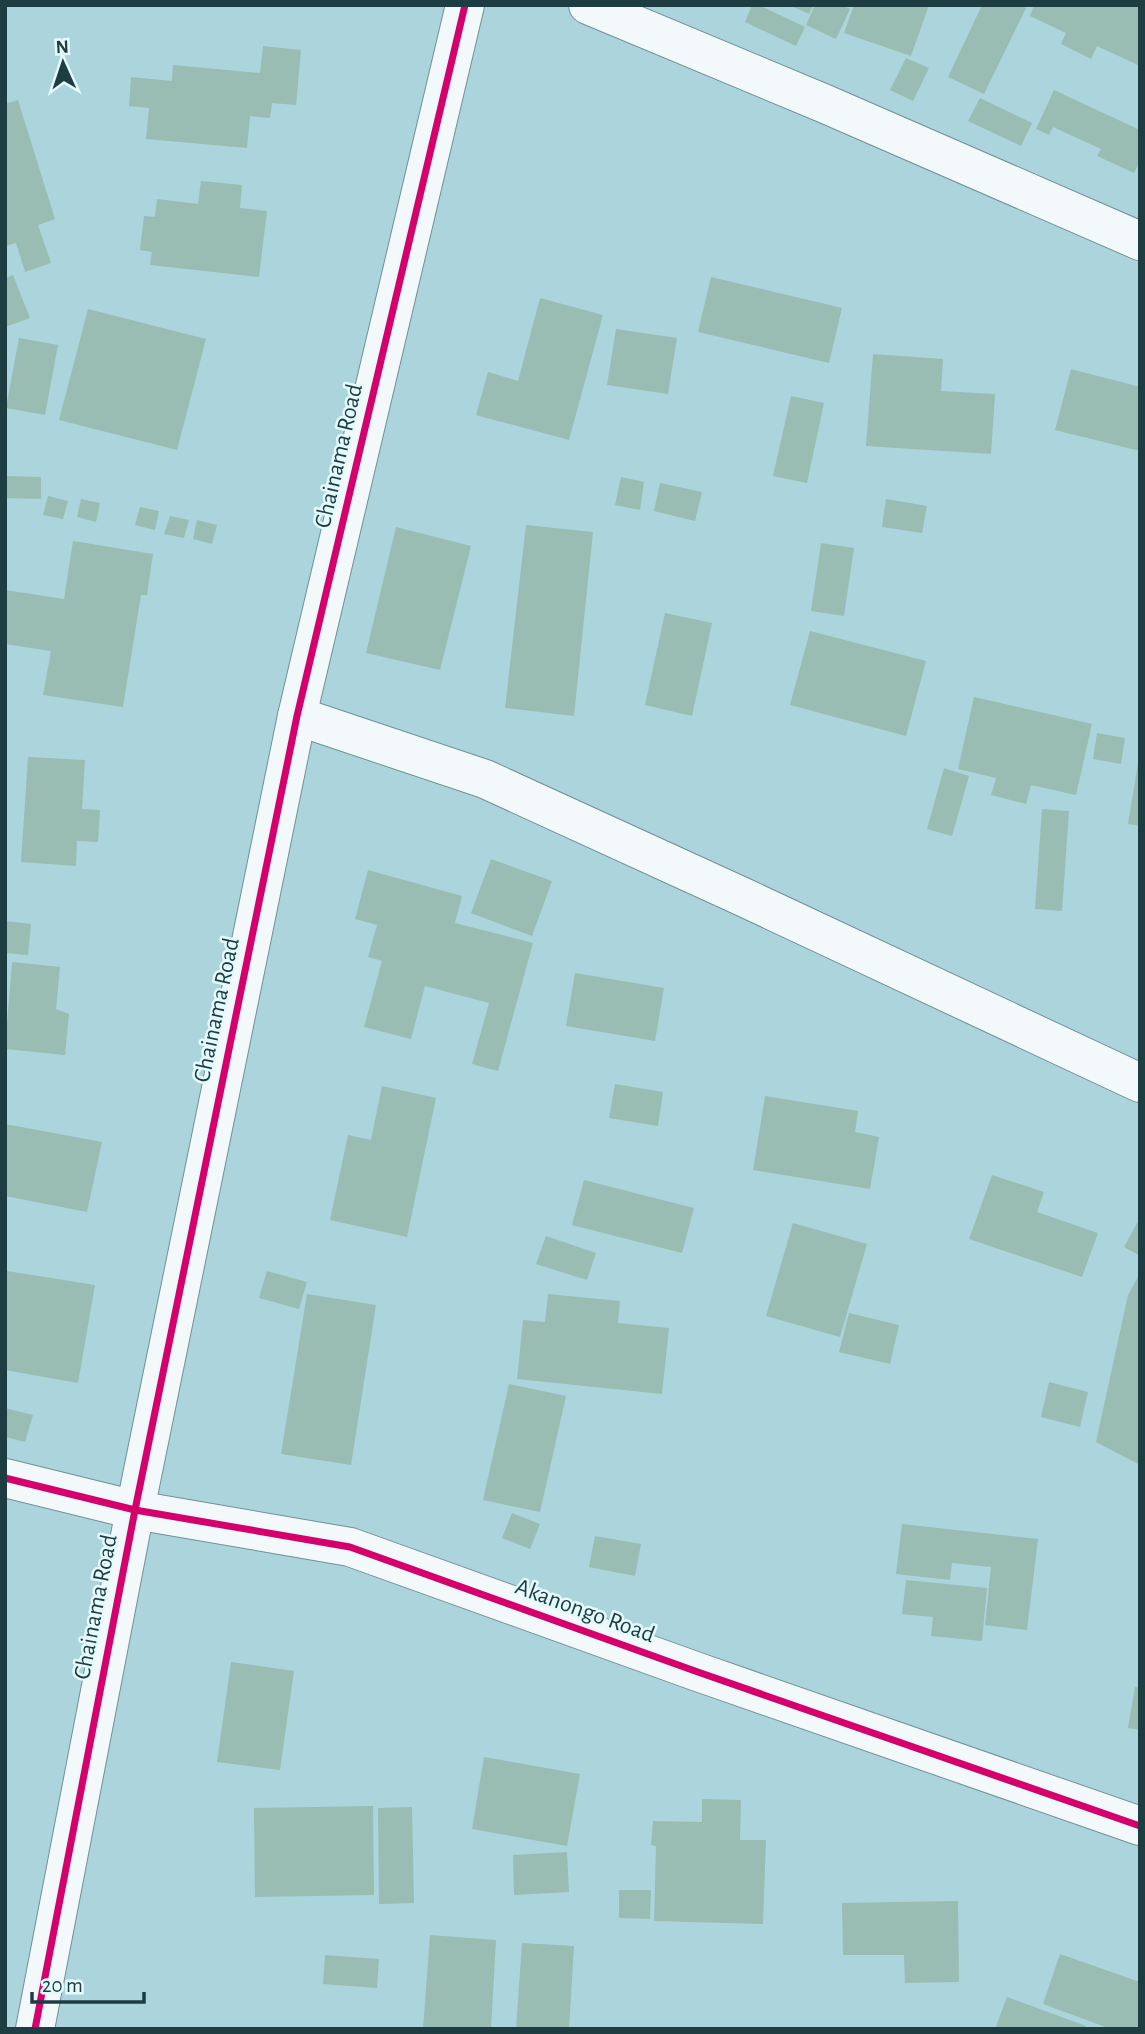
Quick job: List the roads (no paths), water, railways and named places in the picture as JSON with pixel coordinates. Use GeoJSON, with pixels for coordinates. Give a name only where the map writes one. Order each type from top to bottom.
{"type":"FeatureCollection","features":[{"type":"Feature","properties":{"kind":"street","name":"Chainama Road"},"geometry":{"type":"LineString","coordinates":[[35,2029],[135,1510],[297,716],[465,5]]}},
{"type":"Feature","properties":{"kind":"street"},"geometry":{"type":"LineString","coordinates":[[588,5],[823,103],[1140,241]]}},
{"type":"Feature","properties":{"kind":"street"},"geometry":{"type":"LineString","coordinates":[[297,716],[485,779],[1140,1083]]}},
{"type":"Feature","properties":{"kind":"street","name":"Akanongo Road"},"geometry":{"type":"LineString","coordinates":[[5,1478],[135,1510],[350,1547],[1140,1826]]}}]}
